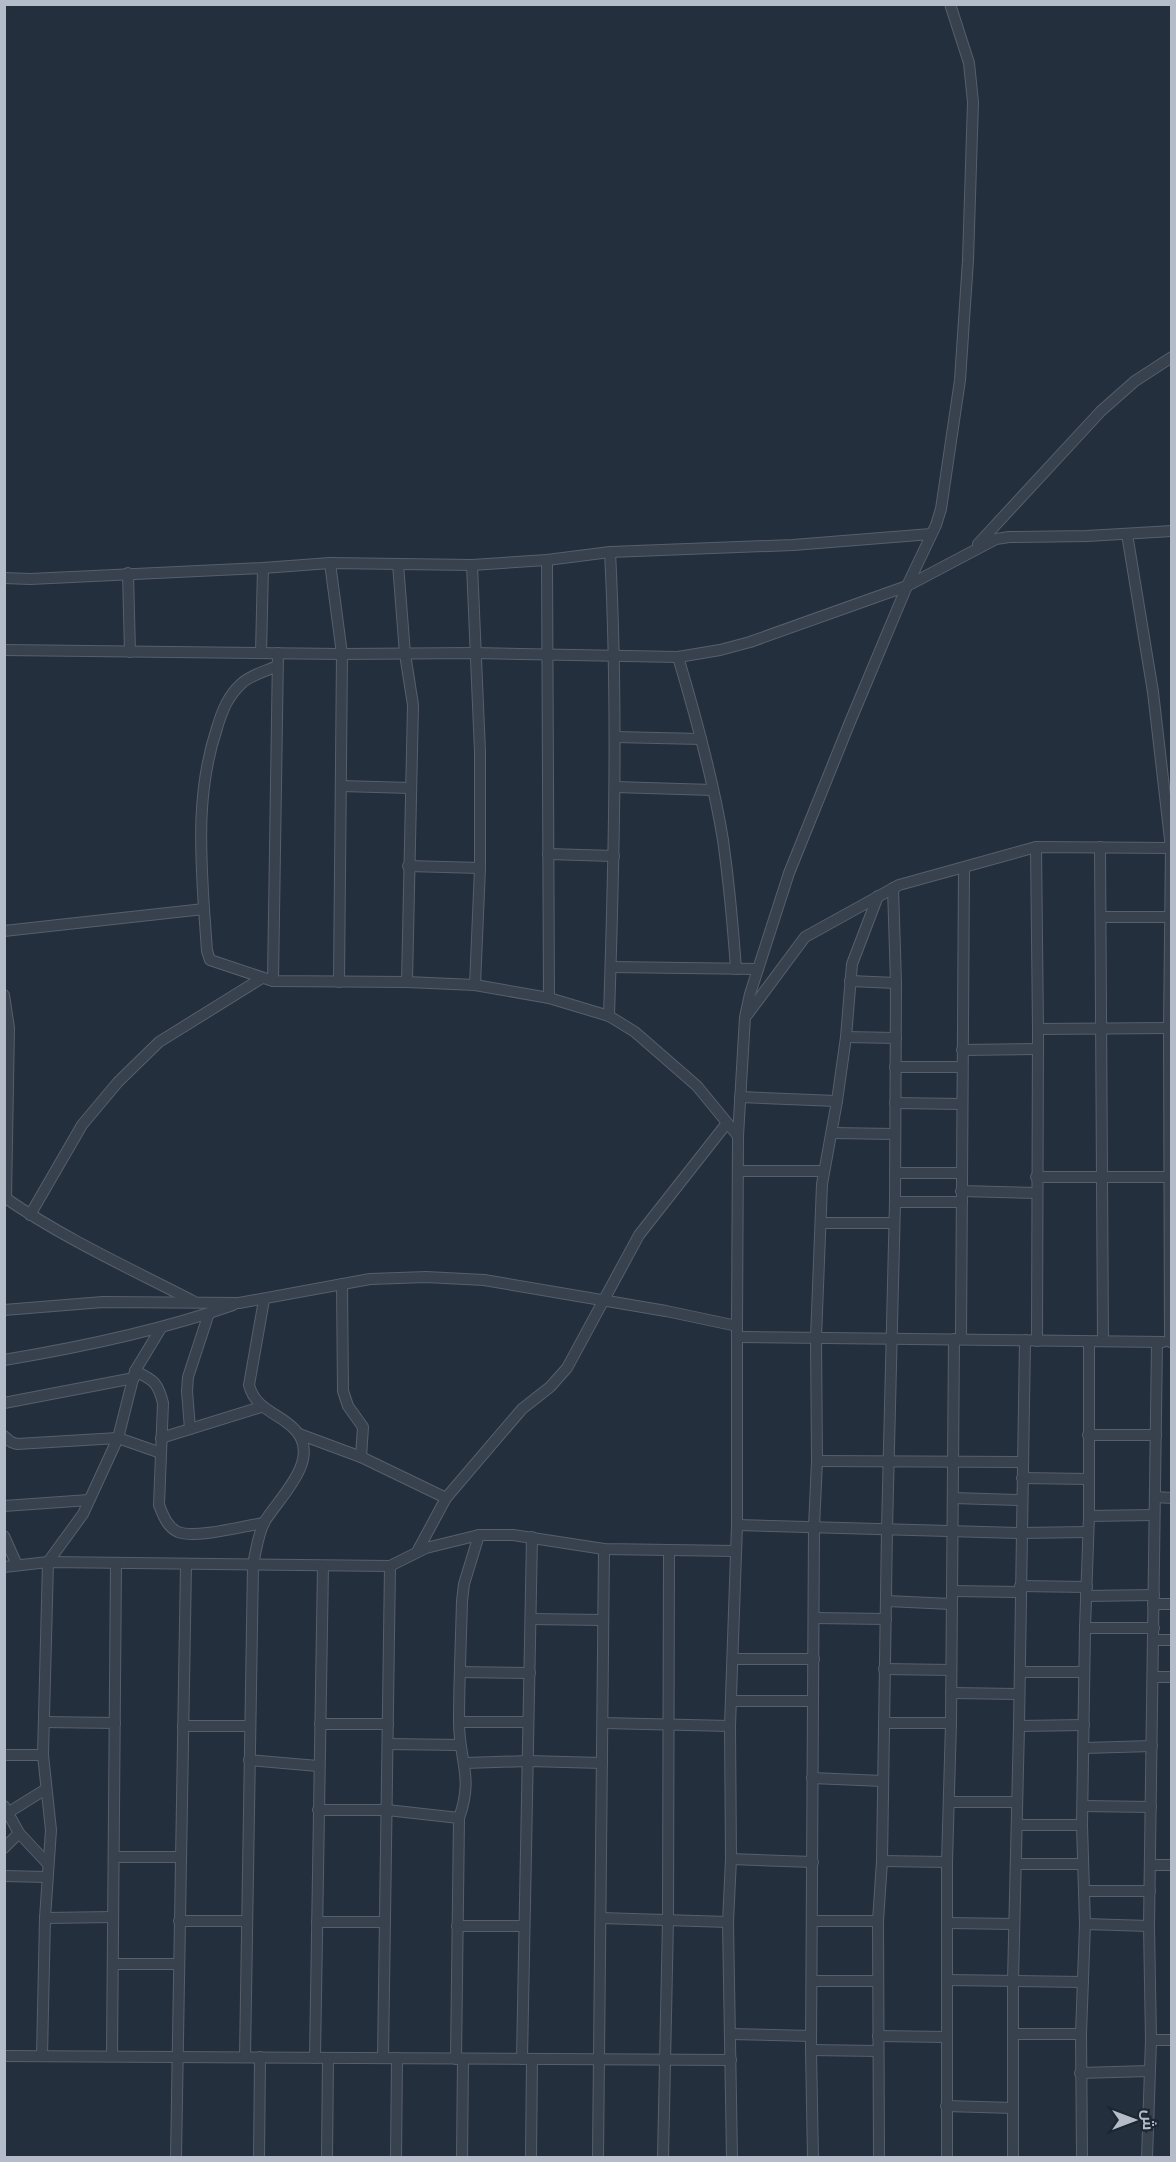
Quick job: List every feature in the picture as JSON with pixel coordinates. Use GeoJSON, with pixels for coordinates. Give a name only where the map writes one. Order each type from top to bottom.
{"type":"FeatureCollection","features":[{"type":"Feature","properties":{"kind":"street"},"geometry":{"type":"LineString","coordinates":[[732,2157],[728,1922],[731,1859],[730,1726],[737,1525],[738,1136],[745,1017],[789,873],[941,509],[960,380],[973,102],[972,80],[966,52],[950,4]]}},
{"type":"Feature","properties":{"kind":"street"},"geometry":{"type":"LineString","coordinates":[[972,551],[1101,411],[1135,381],[1172,357]]}},
{"type":"Feature","properties":{"kind":"street"},"geometry":{"type":"LineString","coordinates":[[4,650],[342,654],[475,653],[678,657],[750,642],[907,586],[987,543],[1009,537],[1087,536],[1172,531]]}},
{"type":"Feature","properties":{"kind":"street"},"geometry":{"type":"LineString","coordinates":[[4,578],[30,579],[330,563],[472,564],[547,560],[610,552],[794,545],[931,534]]}},
{"type":"Feature","properties":{"kind":"street"},"geometry":{"type":"LineString","coordinates":[[4,1310],[103,1302],[239,1303],[370,1280],[426,1277],[472,1280],[603,1300],[737,1332],[816,1338],[1171,1342],[1169,1028],[1171,848],[1165,779],[1153,692],[1127,534]]}},
{"type":"Feature","properties":{"kind":"street"},"geometry":{"type":"LineString","coordinates":[[609,1016],[615,787],[615,656],[610,552]]}},
{"type":"Feature","properties":{"kind":"street"},"geometry":{"type":"LineString","coordinates":[[547,560],[549,998]]}},
{"type":"Feature","properties":{"kind":"street"},"geometry":{"type":"LineString","coordinates":[[330,563],[342,654],[339,981]]}},
{"type":"Feature","properties":{"kind":"street"},"geometry":{"type":"LineString","coordinates":[[398,564],[405,654],[413,705],[407,982]]}},
{"type":"Feature","properties":{"kind":"street"},"geometry":{"type":"LineString","coordinates":[[472,564],[480,752],[480,868],[476,986]]}},
{"type":"Feature","properties":{"kind":"street"},"geometry":{"type":"LineString","coordinates":[[261,653],[263,568]]}},
{"type":"Feature","properties":{"kind":"street"},"geometry":{"type":"LineString","coordinates":[[128,573],[130,652]]}},
{"type":"Feature","properties":{"kind":"street"},"geometry":{"type":"LineString","coordinates":[[273,981],[278,653]]}},
{"type":"Feature","properties":{"kind":"street"},"geometry":{"type":"LineString","coordinates":[[678,657],[701,739],[722,838],[731,904],[736,969]]}},
{"type":"Feature","properties":{"kind":"street"},"geometry":{"type":"LineString","coordinates":[[277,666],[242,682],[229,697],[208,756],[201,807],[200,855],[207,951],[210,960],[273,981],[407,982],[476,986],[549,998],[609,1016],[635,1032],[697,1086],[738,1136]]}},
{"type":"Feature","properties":{"kind":"street"},"geometry":{"type":"LineString","coordinates":[[615,737],[701,739]]}},
{"type":"Feature","properties":{"kind":"street"},"geometry":{"type":"LineString","coordinates":[[341,786],[411,788]]}},
{"type":"Feature","properties":{"kind":"street"},"geometry":{"type":"LineString","coordinates":[[615,787],[712,790]]}},
{"type":"Feature","properties":{"kind":"street"},"geometry":{"type":"LineString","coordinates":[[745,1017],[805,937],[893,888],[1036,847],[1171,848]]}},
{"type":"Feature","properties":{"kind":"street"},"geometry":{"type":"LineString","coordinates":[[1036,847],[1037,1341]]}},
{"type":"Feature","properties":{"kind":"street"},"geometry":{"type":"LineString","coordinates":[[1100,847],[1103,1341]]}},
{"type":"Feature","properties":{"kind":"street"},"geometry":{"type":"LineString","coordinates":[[548,854],[614,856]]}},
{"type":"Feature","properties":{"kind":"street"},"geometry":{"type":"LineString","coordinates":[[408,866],[480,868]]}},
{"type":"Feature","properties":{"kind":"street"},"geometry":{"type":"LineString","coordinates":[[947,2157],[949,1923],[947,1862],[951,1723],[952,1460],[962,1196],[964,869]]}},
{"type":"Feature","properties":{"kind":"street"},"geometry":{"type":"LineString","coordinates":[[879,2157],[878,1921],[882,1861],[895,1202],[896,983],[893,888]]}},
{"type":"Feature","properties":{"kind":"street"},"geometry":{"type":"LineString","coordinates":[[813,2157],[811,2036],[814,1527],[817,1461],[816,1338],[823,1171],[837,1101],[846,1036],[852,964],[878,896]]}},
{"type":"Feature","properties":{"kind":"street"},"geometry":{"type":"LineString","coordinates":[[4,932],[204,909]]}},
{"type":"Feature","properties":{"kind":"street"},"geometry":{"type":"LineString","coordinates":[[1101,917],[1170,917]]}},
{"type":"Feature","properties":{"kind":"street"},"geometry":{"type":"LineString","coordinates":[[611,967],[758,969]]}},
{"type":"Feature","properties":{"kind":"street"},"geometry":{"type":"LineString","coordinates":[[30,1215],[82,1125],[118,1082],[159,1042],[262,978]]}},
{"type":"Feature","properties":{"kind":"street"},"geometry":{"type":"LineString","coordinates":[[850,981],[896,983]]}},
{"type":"Feature","properties":{"kind":"street"},"geometry":{"type":"LineString","coordinates":[[4,995],[9,1028],[5,1198],[30,1215],[84,1245],[195,1302]]}},
{"type":"Feature","properties":{"kind":"street"},"geometry":{"type":"LineString","coordinates":[[1038,1029],[1169,1028]]}},
{"type":"Feature","properties":{"kind":"street"},"geometry":{"type":"LineString","coordinates":[[846,1036],[896,1038]]}},
{"type":"Feature","properties":{"kind":"street"},"geometry":{"type":"LineString","coordinates":[[962,1050],[1038,1049]]}},
{"type":"Feature","properties":{"kind":"street"},"geometry":{"type":"LineString","coordinates":[[895,1067],[962,1066]]}},
{"type":"Feature","properties":{"kind":"street"},"geometry":{"type":"LineString","coordinates":[[740,1097],[837,1101]]}},
{"type":"Feature","properties":{"kind":"street"},"geometry":{"type":"LineString","coordinates":[[895,1103],[962,1104]]}},
{"type":"Feature","properties":{"kind":"street"},"geometry":{"type":"LineString","coordinates":[[417,1553],[446,1498],[522,1409],[550,1387],[567,1368],[639,1235],[727,1123]]}},
{"type":"Feature","properties":{"kind":"street"},"geometry":{"type":"LineString","coordinates":[[832,1133],[894,1134]]}},
{"type":"Feature","properties":{"kind":"street"},"geometry":{"type":"LineString","coordinates":[[738,1171],[823,1171]]}},
{"type":"Feature","properties":{"kind":"street"},"geometry":{"type":"LineString","coordinates":[[1036,1177],[1102,1177],[1170,1172]]}},
{"type":"Feature","properties":{"kind":"street"},"geometry":{"type":"LineString","coordinates":[[895,1173],[961,1173]]}},
{"type":"Feature","properties":{"kind":"street"},"geometry":{"type":"LineString","coordinates":[[895,1202],[1037,1192]]}},
{"type":"Feature","properties":{"kind":"street"},"geometry":{"type":"LineString","coordinates":[[821,1223],[894,1223]]}},
{"type":"Feature","properties":{"kind":"street"},"geometry":{"type":"LineString","coordinates":[[342,1284],[343,1391],[348,1406],[363,1427],[361,1457]]}},
{"type":"Feature","properties":{"kind":"street"},"geometry":{"type":"LineString","coordinates":[[245,2057],[253,1565],[264,1523],[298,1476],[303,1452],[299,1434],[295,1429],[261,1407],[254,1400],[249,1385],[264,1300]]}},
{"type":"Feature","properties":{"kind":"street"},"geometry":{"type":"LineString","coordinates":[[4,1360],[161,1328],[239,1303]]}},
{"type":"Feature","properties":{"kind":"street"},"geometry":{"type":"LineString","coordinates":[[190,1429],[188,1377],[209,1313]]}},
{"type":"Feature","properties":{"kind":"street"},"geometry":{"type":"LineString","coordinates":[[42,2056],[45,1918],[51,1815],[46,1789],[44,1755],[48,1562],[82,1514],[89,1500],[118,1438],[134,1374],[161,1328]]}},
{"type":"Feature","properties":{"kind":"street"},"geometry":{"type":"LineString","coordinates":[[1013,2157],[1012,2034],[1017,1864],[1025,1340]]}},
{"type":"Feature","properties":{"kind":"street"},"geometry":{"type":"LineString","coordinates":[[1082,2157],[1080,2073],[1085,1924],[1082,1825],[1089,1515],[1089,1342]]}},
{"type":"Feature","properties":{"kind":"street"},"geometry":{"type":"LineString","coordinates":[[1147,2157],[1151,2040],[1149,1926],[1157,1342]]}},
{"type":"Feature","properties":{"kind":"street"},"geometry":{"type":"LineString","coordinates":[[4,1402],[134,1374],[150,1378],[159,1387],[163,1403],[159,1505],[165,1521],[177,1531],[194,1535],[264,1523]]}},
{"type":"Feature","properties":{"kind":"street"},"geometry":{"type":"LineString","coordinates":[[161,1438],[261,1407]]}},
{"type":"Feature","properties":{"kind":"street"},"geometry":{"type":"LineString","coordinates":[[299,1434],[361,1457],[446,1498]]}},
{"type":"Feature","properties":{"kind":"street"},"geometry":{"type":"LineString","coordinates":[[1088,1435],[1156,1435]]}},
{"type":"Feature","properties":{"kind":"street"},"geometry":{"type":"LineString","coordinates":[[4,1436],[17,1444],[118,1438],[161,1453]]}},
{"type":"Feature","properties":{"kind":"street"},"geometry":{"type":"LineString","coordinates":[[817,1461],[1023,1462]]}},
{"type":"Feature","properties":{"kind":"street"},"geometry":{"type":"LineString","coordinates":[[1022,1478],[1089,1479]]}},
{"type":"Feature","properties":{"kind":"street"},"geometry":{"type":"LineString","coordinates":[[1155,1497],[1172,1498]]}},
{"type":"Feature","properties":{"kind":"street"},"geometry":{"type":"LineString","coordinates":[[953,1498],[1022,1500]]}},
{"type":"Feature","properties":{"kind":"street"},"geometry":{"type":"LineString","coordinates":[[4,1506],[89,1500]]}},
{"type":"Feature","properties":{"kind":"street"},"geometry":{"type":"LineString","coordinates":[[1089,1515],[1154,1515]]}},
{"type":"Feature","properties":{"kind":"street"},"geometry":{"type":"LineString","coordinates":[[737,1525],[1022,1533],[1087,1532]]}},
{"type":"Feature","properties":{"kind":"street"},"geometry":{"type":"LineString","coordinates":[[4,1567],[48,1562],[390,1566],[426,1548],[479,1535],[532,1537],[604,1549],[736,1551]]}},
{"type":"Feature","properties":{"kind":"street"},"geometry":{"type":"LineString","coordinates":[[462,2157],[457,1926],[459,1818],[466,1792],[465,1763],[460,1745],[460,1671],[464,1584],[479,1535]]}},
{"type":"Feature","properties":{"kind":"street"},"geometry":{"type":"LineString","coordinates":[[5,1537],[17,1565]]}},
{"type":"Feature","properties":{"kind":"street"},"geometry":{"type":"LineString","coordinates":[[531,2157],[524,1926],[532,1537]]}},
{"type":"Feature","properties":{"kind":"street"},"geometry":{"type":"LineString","coordinates":[[598,2157],[604,1549]]}},
{"type":"Feature","properties":{"kind":"street"},"geometry":{"type":"LineString","coordinates":[[663,2157],[668,1920],[669,1550]]}},
{"type":"Feature","properties":{"kind":"street"},"geometry":{"type":"LineString","coordinates":[[112,2056],[116,1563]]}},
{"type":"Feature","properties":{"kind":"street"},"geometry":{"type":"LineString","coordinates":[[176,2157],[186,1564]]}},
{"type":"Feature","properties":{"kind":"street"},"geometry":{"type":"LineString","coordinates":[[315,2058],[323,1566]]}},
{"type":"Feature","properties":{"kind":"street"},"geometry":{"type":"LineString","coordinates":[[383,2058],[390,1566]]}},
{"type":"Feature","properties":{"kind":"street"},"geometry":{"type":"LineString","coordinates":[[952,1591],[1020,1589],[1087,1591],[1172,1604]]}},
{"type":"Feature","properties":{"kind":"street"},"geometry":{"type":"LineString","coordinates":[[887,1601],[951,1604]]}},
{"type":"Feature","properties":{"kind":"street"},"geometry":{"type":"LineString","coordinates":[[814,1618],[886,1619]]}},
{"type":"Feature","properties":{"kind":"street"},"geometry":{"type":"LineString","coordinates":[[531,1619],[603,1620]]}},
{"type":"Feature","properties":{"kind":"street"},"geometry":{"type":"LineString","coordinates":[[1085,1628],[1154,1628]]}},
{"type":"Feature","properties":{"kind":"street"},"geometry":{"type":"LineString","coordinates":[[1154,1640],[1172,1640]]}},
{"type":"Feature","properties":{"kind":"street"},"geometry":{"type":"LineString","coordinates":[[733,1659],[814,1659]]}},
{"type":"Feature","properties":{"kind":"street"},"geometry":{"type":"LineString","coordinates":[[884,1669],[951,1670]]}},
{"type":"Feature","properties":{"kind":"street"},"geometry":{"type":"LineString","coordinates":[[460,1671],[530,1673]]}},
{"type":"Feature","properties":{"kind":"street"},"geometry":{"type":"LineString","coordinates":[[1020,1672],[1084,1672]]}},
{"type":"Feature","properties":{"kind":"street"},"geometry":{"type":"LineString","coordinates":[[1153,1677],[1172,1677]]}},
{"type":"Feature","properties":{"kind":"street"},"geometry":{"type":"LineString","coordinates":[[951,1693],[1018,1694]]}},
{"type":"Feature","properties":{"kind":"street"},"geometry":{"type":"LineString","coordinates":[[731,1701],[813,1701]]}},
{"type":"Feature","properties":{"kind":"street"},"geometry":{"type":"LineString","coordinates":[[44,1722],[115,1723]]}},
{"type":"Feature","properties":{"kind":"street"},"geometry":{"type":"LineString","coordinates":[[459,1722],[528,1722]]}},
{"type":"Feature","properties":{"kind":"street"},"geometry":{"type":"LineString","coordinates":[[603,1723],[730,1726]]}},
{"type":"Feature","properties":{"kind":"street"},"geometry":{"type":"LineString","coordinates":[[884,1723],[951,1723]]}},
{"type":"Feature","properties":{"kind":"street"},"geometry":{"type":"LineString","coordinates":[[320,1724],[388,1724]]}},
{"type":"Feature","properties":{"kind":"street"},"geometry":{"type":"LineString","coordinates":[[1019,1726],[1084,1725]]}},
{"type":"Feature","properties":{"kind":"street"},"geometry":{"type":"LineString","coordinates":[[183,1726],[250,1726]]}},
{"type":"Feature","properties":{"kind":"street"},"geometry":{"type":"LineString","coordinates":[[388,1744],[460,1745]]}},
{"type":"Feature","properties":{"kind":"street"},"geometry":{"type":"LineString","coordinates":[[1084,1748],[1152,1746]]}},
{"type":"Feature","properties":{"kind":"street"},"geometry":{"type":"LineString","coordinates":[[4,1755],[44,1755]]}},
{"type":"Feature","properties":{"kind":"street"},"geometry":{"type":"LineString","coordinates":[[249,1760],[318,1766]]}},
{"type":"Feature","properties":{"kind":"street"},"geometry":{"type":"LineString","coordinates":[[465,1763],[528,1761],[602,1763]]}},
{"type":"Feature","properties":{"kind":"street"},"geometry":{"type":"LineString","coordinates":[[812,1778],[883,1781]]}},
{"type":"Feature","properties":{"kind":"street"},"geometry":{"type":"LineString","coordinates":[[46,1789],[7,1809],[19,1833],[48,1864]]}},
{"type":"Feature","properties":{"kind":"street"},"geometry":{"type":"LineString","coordinates":[[949,1802],[1017,1802]]}},
{"type":"Feature","properties":{"kind":"street"},"geometry":{"type":"LineString","coordinates":[[1083,1806],[1151,1807]]}},
{"type":"Feature","properties":{"kind":"street"},"geometry":{"type":"LineString","coordinates":[[318,1810],[387,1810],[459,1818]]}},
{"type":"Feature","properties":{"kind":"street"},"geometry":{"type":"LineString","coordinates":[[1017,1826],[1082,1825]]}},
{"type":"Feature","properties":{"kind":"street"},"geometry":{"type":"LineString","coordinates":[[4,1848],[19,1833]]}},
{"type":"Feature","properties":{"kind":"street"},"geometry":{"type":"LineString","coordinates":[[114,1857],[180,1857]]}},
{"type":"Feature","properties":{"kind":"street"},"geometry":{"type":"LineString","coordinates":[[731,1859],[813,1862]]}},
{"type":"Feature","properties":{"kind":"street"},"geometry":{"type":"LineString","coordinates":[[882,1861],[947,1862]]}},
{"type":"Feature","properties":{"kind":"street"},"geometry":{"type":"LineString","coordinates":[[1017,1864],[1083,1864]]}},
{"type":"Feature","properties":{"kind":"street"},"geometry":{"type":"LineString","coordinates":[[1150,1865],[1172,1865]]}},
{"type":"Feature","properties":{"kind":"street"},"geometry":{"type":"LineString","coordinates":[[4,1876],[47,1878]]}},
{"type":"Feature","properties":{"kind":"street"},"geometry":{"type":"LineString","coordinates":[[1084,1891],[1150,1891]]}},
{"type":"Feature","properties":{"kind":"street"},"geometry":{"type":"LineString","coordinates":[[45,1918],[113,1917]]}},
{"type":"Feature","properties":{"kind":"street"},"geometry":{"type":"LineString","coordinates":[[601,1918],[728,1922]]}},
{"type":"Feature","properties":{"kind":"street"},"geometry":{"type":"LineString","coordinates":[[179,1921],[247,1921]]}},
{"type":"Feature","properties":{"kind":"street"},"geometry":{"type":"LineString","coordinates":[[813,1922],[878,1921]]}},
{"type":"Feature","properties":{"kind":"street"},"geometry":{"type":"LineString","coordinates":[[317,1922],[385,1922]]}},
{"type":"Feature","properties":{"kind":"street"},"geometry":{"type":"LineString","coordinates":[[949,1923],[1014,1924]]}},
{"type":"Feature","properties":{"kind":"street"},"geometry":{"type":"LineString","coordinates":[[1085,1924],[1149,1926]]}},
{"type":"Feature","properties":{"kind":"street"},"geometry":{"type":"LineString","coordinates":[[457,1926],[524,1926]]}},
{"type":"Feature","properties":{"kind":"street"},"geometry":{"type":"LineString","coordinates":[[113,1964],[178,1964]]}},
{"type":"Feature","properties":{"kind":"street"},"geometry":{"type":"LineString","coordinates":[[948,1980],[1083,1982]]}},
{"type":"Feature","properties":{"kind":"street"},"geometry":{"type":"LineString","coordinates":[[812,1981],[878,1981]]}},
{"type":"Feature","properties":{"kind":"street"},"geometry":{"type":"LineString","coordinates":[[730,2034],[811,2036]]}},
{"type":"Feature","properties":{"kind":"street"},"geometry":{"type":"LineString","coordinates":[[1012,2034],[1081,2034]]}},
{"type":"Feature","properties":{"kind":"street"},"geometry":{"type":"LineString","coordinates":[[878,2036],[947,2037]]}},
{"type":"Feature","properties":{"kind":"street"},"geometry":{"type":"LineString","coordinates":[[1151,2040],[1172,2040]]}},
{"type":"Feature","properties":{"kind":"street"},"geometry":{"type":"LineString","coordinates":[[811,2050],[878,2051]]}},
{"type":"Feature","properties":{"kind":"street"},"geometry":{"type":"LineString","coordinates":[[4,2056],[731,2060]]}},
{"type":"Feature","properties":{"kind":"street"},"geometry":{"type":"LineString","coordinates":[[259,2157],[260,2057]]}},
{"type":"Feature","properties":{"kind":"street"},"geometry":{"type":"LineString","coordinates":[[327,2157],[328,2058]]}},
{"type":"Feature","properties":{"kind":"street"},"geometry":{"type":"LineString","coordinates":[[396,2157],[397,2058]]}},
{"type":"Feature","properties":{"kind":"street"},"geometry":{"type":"LineString","coordinates":[[1080,2073],[1149,2071]]}},
{"type":"Feature","properties":{"kind":"street"},"geometry":{"type":"LineString","coordinates":[[946,2106],[1012,2108]]}}]}
